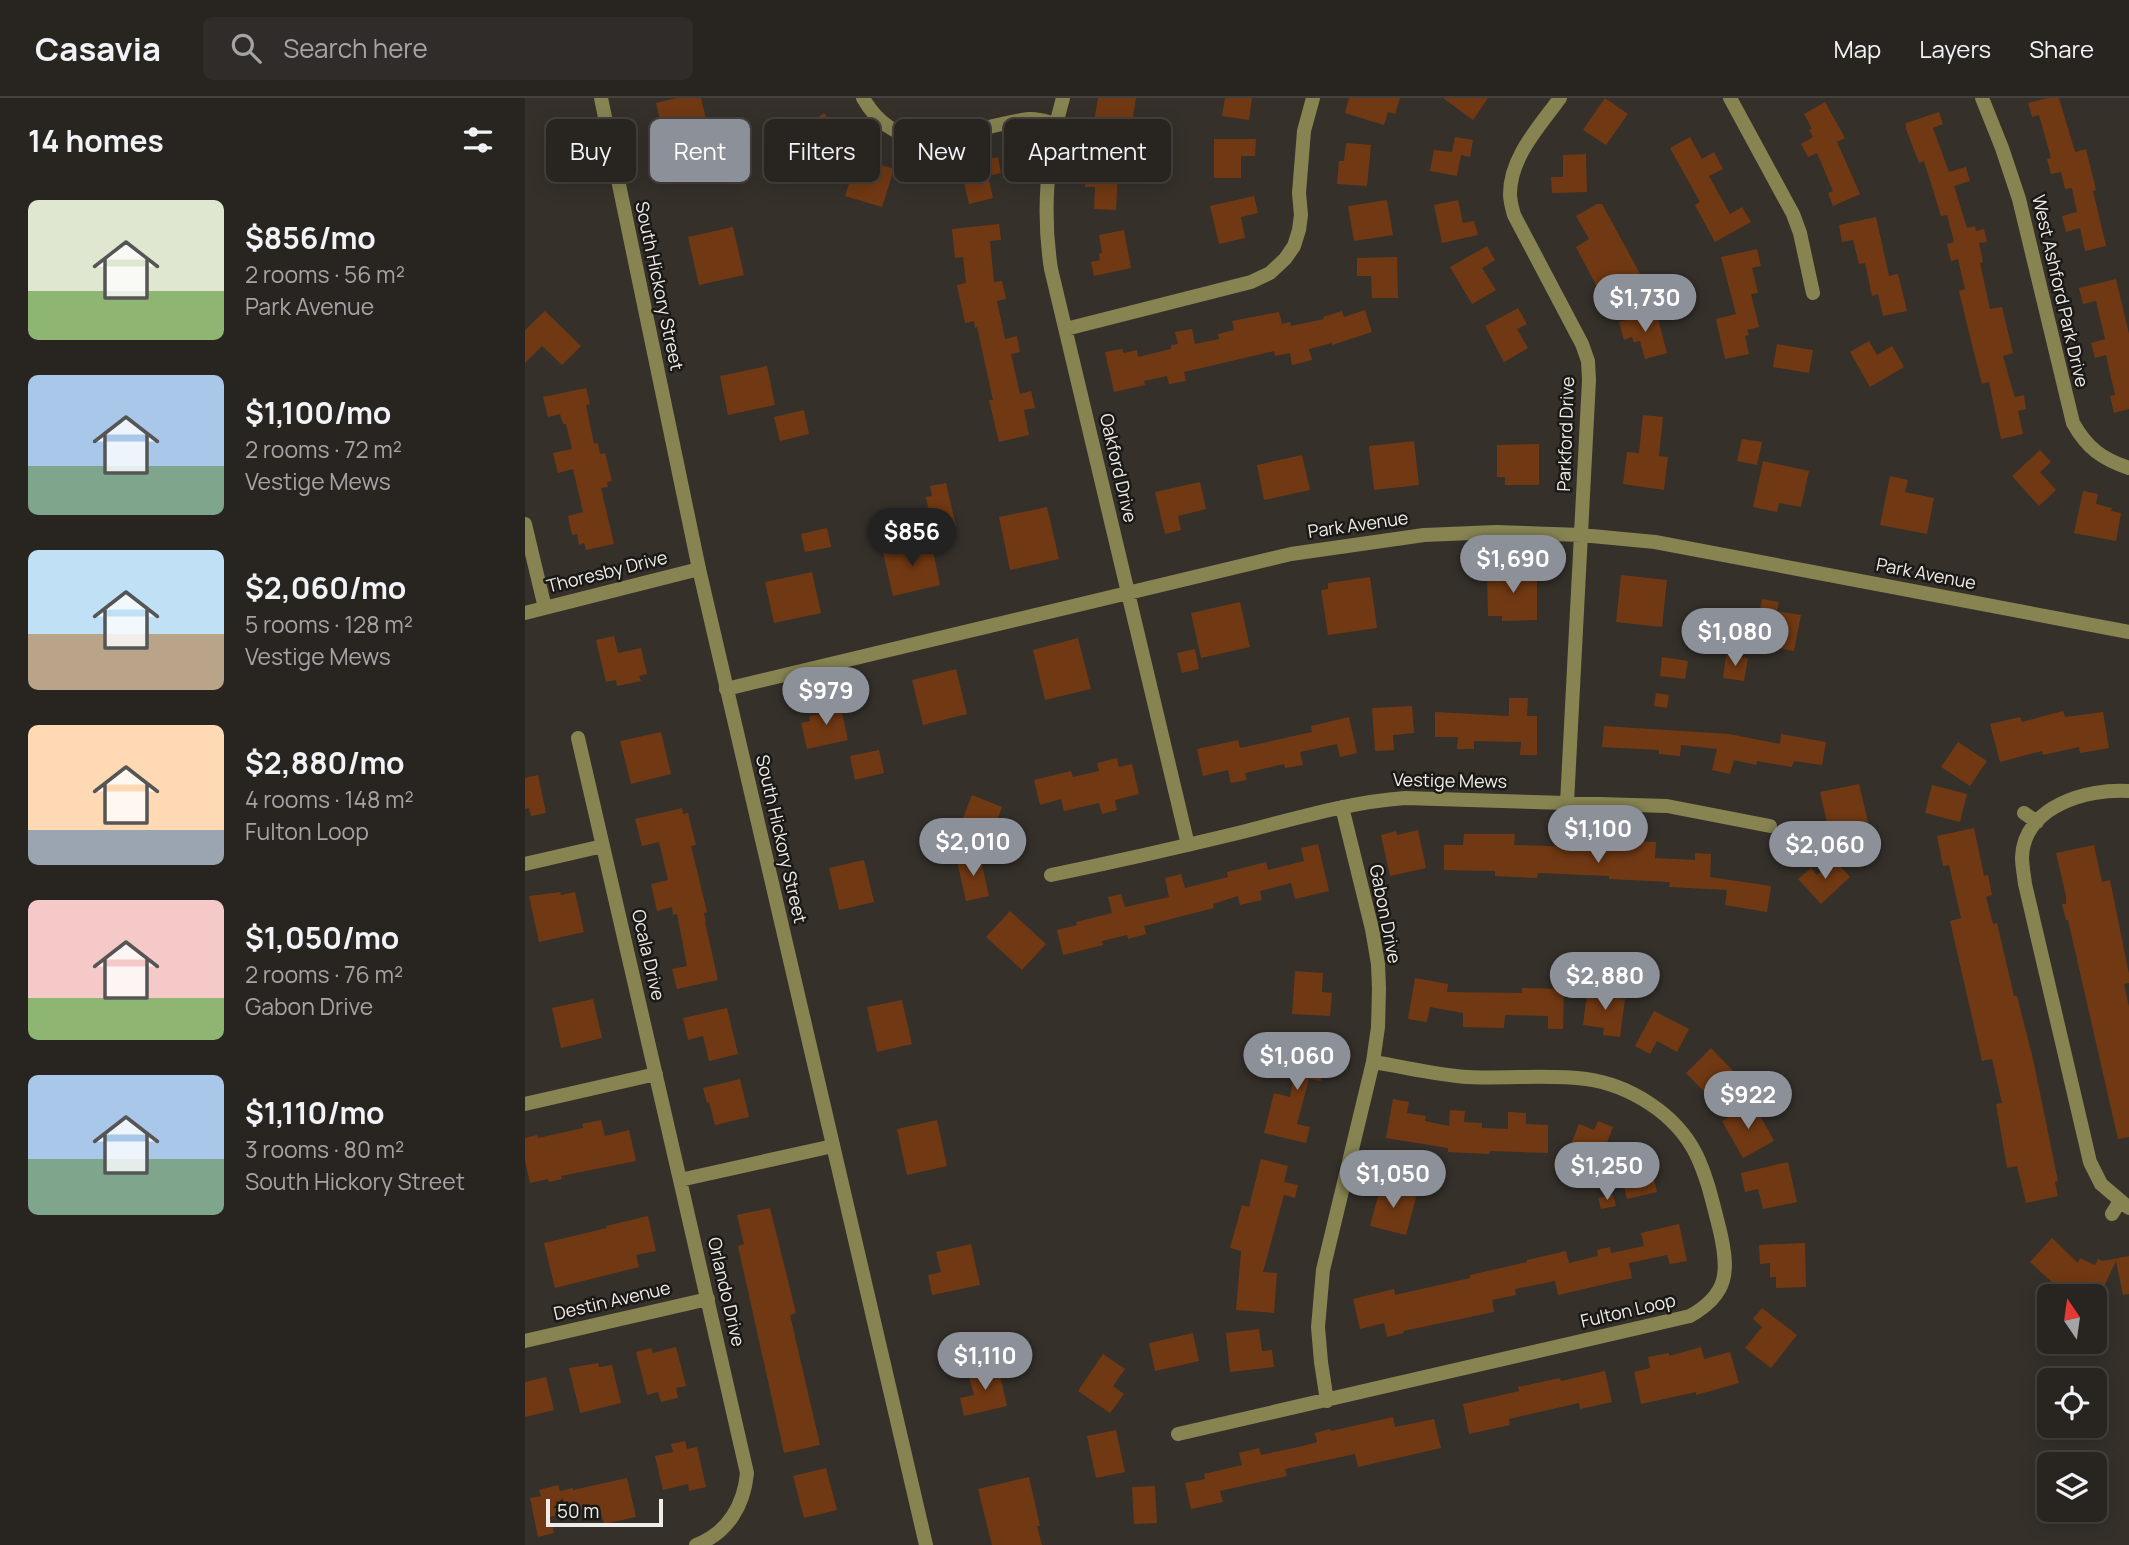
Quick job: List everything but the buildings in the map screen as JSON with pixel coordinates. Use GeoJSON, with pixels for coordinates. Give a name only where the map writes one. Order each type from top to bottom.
{"type":"FeatureCollection","features":[{"type":"Feature","properties":{"kind":"street","name":"South Hickory Street"},"geometry":{"type":"LineString","coordinates":[[601,98],[699,569],[926,1545]]}},
{"type":"Feature","properties":{"kind":"street"},"geometry":{"type":"LineString","coordinates":[[863,98],[876,117],[891,130],[908,137],[949,137],[1004,125]]}},
{"type":"Feature","properties":{"kind":"street","name":"Oakford Drive"},"geometry":{"type":"LineString","coordinates":[[1057,119],[1063,98]]}},
{"type":"Feature","properties":{"kind":"street"},"geometry":{"type":"LineString","coordinates":[[1066,329],[1251,282],[1278,266],[1294,246],[1299,230],[1304,131],[1313,98]]}},
{"type":"Feature","properties":{"kind":"street","name":"Parkford Drive"},"geometry":{"type":"LineString","coordinates":[[1560,98],[1518,158],[1510,195],[1514,215],[1582,344],[1588,361],[1567,803]]}},
{"type":"Feature","properties":{"kind":"street"},"geometry":{"type":"LineString","coordinates":[[1730,98],[1793,214],[1800,233],[1813,293]]}},
{"type":"Feature","properties":{"kind":"street","name":"West Ashford Park Drive"},"geometry":{"type":"LineString","coordinates":[[1982,98],[2019,200],[2073,423],[2083,441],[2102,457],[2129,468]]}},
{"type":"Feature","properties":{"kind":"street","name":"Oakford Drive"},"geometry":{"type":"LineString","coordinates":[[1048,182],[1047,240],[1051,269],[1188,845]]}},
{"type":"Feature","properties":{"kind":"street"},"geometry":{"type":"LineString","coordinates":[[525,524],[545,608]]}},
{"type":"Feature","properties":{"kind":"street","name":"Park Avenue"},"geometry":{"type":"LineString","coordinates":[[726,689],[1291,554],[1424,535],[1496,532],[1581,535],[1655,542],[2129,632]]}},
{"type":"Feature","properties":{"kind":"street","name":"Thoresby Drive"},"geometry":{"type":"LineString","coordinates":[[525,613],[699,569]]}},
{"type":"Feature","properties":{"kind":"street","name":"Ocala Drive"},"geometry":{"type":"LineString","coordinates":[[578,738],[680,1180]]}},
{"type":"Feature","properties":{"kind":"street"},"geometry":{"type":"LineString","coordinates":[[2120,1208],[2101,1184],[2090,1162],[2025,884],[2022,856],[2026,839],[2037,822],[2052,808],[2073,798],[2116,790],[2129,791]]}},
{"type":"Feature","properties":{"kind":"street","name":"Vestige Mews"},"geometry":{"type":"LineString","coordinates":[[1051,875],[1375,800],[1405,798],[1667,806],[1770,826]]}},
{"type":"Feature","properties":{"kind":"street","name":"Gabon Drive"},"geometry":{"type":"LineString","coordinates":[[1327,1401],[1318,1327],[1323,1270],[1373,1062],[1378,1027],[1378,964],[1342,807]]}},
{"type":"Feature","properties":{"kind":"street"},"geometry":{"type":"LineString","coordinates":[[2024,813],[2037,822]]}},
{"type":"Feature","properties":{"kind":"street"},"geometry":{"type":"LineString","coordinates":[[525,864],[603,846]]}},
{"type":"Feature","properties":{"kind":"street","name":"Fulton Loop"},"geometry":{"type":"LineString","coordinates":[[1178,1434],[1690,1316],[1706,1307],[1719,1293],[1725,1274],[1724,1251],[1708,1181],[1695,1152],[1677,1127],[1654,1106],[1621,1088],[1586,1079],[1466,1077],[1373,1062]]}},
{"type":"Feature","properties":{"kind":"street"},"geometry":{"type":"LineString","coordinates":[[525,1104],[656,1074]]}},
{"type":"Feature","properties":{"kind":"street"},"geometry":{"type":"LineString","coordinates":[[680,1180],[833,1146]]}},
{"type":"Feature","properties":{"kind":"street","name":"Orlando Drive"},"geometry":{"type":"LineString","coordinates":[[680,1180],[747,1472],[744,1494],[735,1514],[715,1535],[696,1545]]}},
{"type":"Feature","properties":{"kind":"street","name":"Destin Avenue"},"geometry":{"type":"LineString","coordinates":[[525,1341],[708,1299]]}}]}
